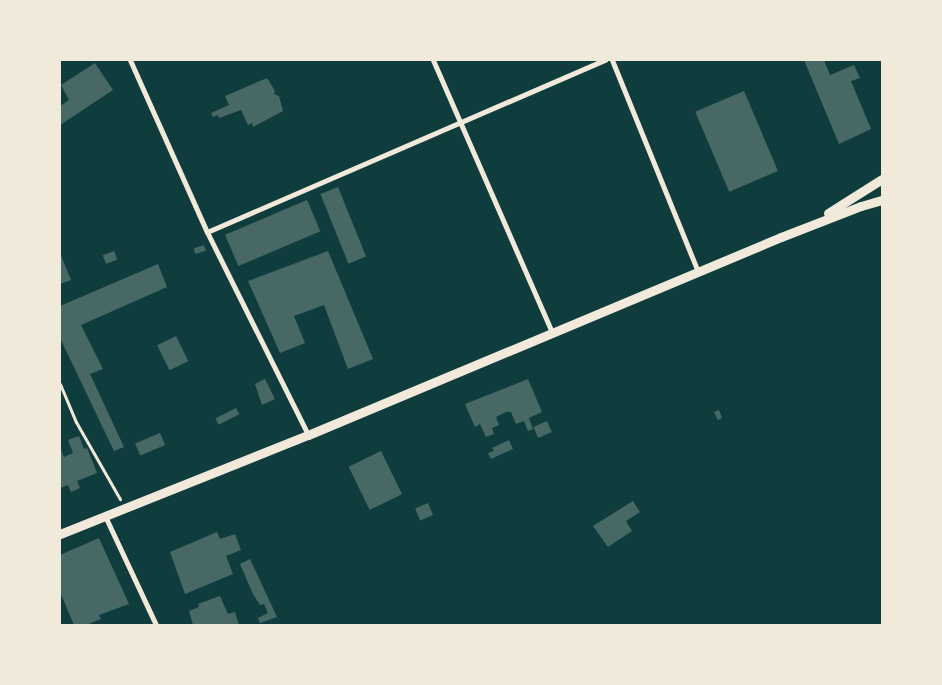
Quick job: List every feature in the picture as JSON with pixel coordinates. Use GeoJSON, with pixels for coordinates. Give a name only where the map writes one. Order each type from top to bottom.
{"type":"FeatureCollection","features":[{"type":"Feature","properties":{"kind":"street"},"geometry":{"type":"LineString","coordinates":[[130,60],[207,232],[308,435]]}},
{"type":"Feature","properties":{"kind":"street"},"geometry":{"type":"LineString","coordinates":[[433,60],[552,333]]}},
{"type":"Feature","properties":{"kind":"street"},"geometry":{"type":"LineString","coordinates":[[207,232],[605,60]]}},
{"type":"Feature","properties":{"kind":"street"},"geometry":{"type":"LineString","coordinates":[[612,60],[698,272]]}},
{"type":"Feature","properties":{"kind":"street"},"geometry":{"type":"LineString","coordinates":[[781,237],[834,210],[882,178]]}},
{"type":"Feature","properties":{"kind":"street"},"geometry":{"type":"LineString","coordinates":[[60,534],[308,435],[781,237],[861,206],[882,200]]}},
{"type":"Feature","properties":{"kind":"street"},"geometry":{"type":"LineString","coordinates":[[105,516],[156,625]]}},
{"type":"Feature","properties":{"kind":"path"},"geometry":{"type":"LineString","coordinates":[[60,384],[76,422],[125,508]]}},
{"type":"Feature","properties":{"kind":"building"},"geometry":{"type":"Polygon","coordinates":[[[804,60],[824,60],[830,75],[854,65],[860,78],[851,81],[871,129],[839,144],[804,60]]]}},
{"type":"Feature","properties":{"kind":"building"},"geometry":{"type":"Polygon","coordinates":[[[95,63],[113,90],[60,125],[60,106],[69,100],[61,85],[95,63]]]}},
{"type":"Feature","properties":{"kind":"building"},"geometry":{"type":"Polygon","coordinates":[[[267,78],[275,91],[274,94],[279,96],[283,111],[253,127],[252,123],[248,125],[241,110],[219,118],[218,115],[213,117],[211,113],[229,105],[225,96],[267,78]]]}},
{"type":"Feature","properties":{"kind":"building"},"geometry":{"type":"Polygon","coordinates":[[[744,91],[778,171],[729,192],[695,112],[744,91]]]}},
{"type":"Feature","properties":{"kind":"building"},"geometry":{"type":"Polygon","coordinates":[[[338,187],[366,257],[348,264],[320,194],[338,187]]]}},
{"type":"Feature","properties":{"kind":"building"},"geometry":{"type":"Polygon","coordinates":[[[307,200],[320,231],[238,266],[225,235],[307,200]]]}},
{"type":"Feature","properties":{"kind":"building"},"geometry":{"type":"Polygon","coordinates":[[[204,245],[206,251],[195,254],[194,248],[204,245]]]}},
{"type":"Feature","properties":{"kind":"building"},"geometry":{"type":"Polygon","coordinates":[[[114,251],[117,259],[106,264],[103,255],[114,251]]]}},
{"type":"Feature","properties":{"kind":"building"},"geometry":{"type":"Polygon","coordinates":[[[328,251],[373,359],[348,369],[324,305],[294,316],[305,343],[280,353],[248,281],[328,251]]]}},
{"type":"Feature","properties":{"kind":"building"},"geometry":{"type":"Polygon","coordinates":[[[60,253],[71,280],[60,284],[60,253]]]}},
{"type":"Feature","properties":{"kind":"building"},"geometry":{"type":"Polygon","coordinates":[[[158,264],[167,287],[81,325],[103,369],[90,374],[124,447],[114,451],[60,338],[60,306],[158,264]]]}},
{"type":"Feature","properties":{"kind":"building"},"geometry":{"type":"Polygon","coordinates":[[[176,336],[188,361],[169,370],[157,345],[176,336]]]}},
{"type":"Feature","properties":{"kind":"building"},"geometry":{"type":"Polygon","coordinates":[[[265,379],[275,399],[262,405],[255,384],[265,379]]]}},
{"type":"Feature","properties":{"kind":"building"},"geometry":{"type":"Polygon","coordinates":[[[528,379],[542,412],[529,418],[533,429],[528,431],[524,421],[516,424],[511,412],[506,412],[496,417],[499,425],[492,428],[494,434],[486,437],[480,424],[475,427],[465,404],[528,379]]]}},
{"type":"Feature","properties":{"kind":"building"},"geometry":{"type":"Polygon","coordinates":[[[236,408],[239,414],[219,425],[216,418],[236,408]]]}},
{"type":"Feature","properties":{"kind":"building"},"geometry":{"type":"Polygon","coordinates":[[[719,410],[722,418],[718,420],[714,412],[719,410]]]}},
{"type":"Feature","properties":{"kind":"building"},"geometry":{"type":"Polygon","coordinates":[[[547,421],[552,432],[538,438],[533,427],[547,421]]]}},
{"type":"Feature","properties":{"kind":"building"},"geometry":{"type":"Polygon","coordinates":[[[160,433],[165,445],[140,456],[135,444],[160,433]]]}},
{"type":"Feature","properties":{"kind":"building"},"geometry":{"type":"Polygon","coordinates":[[[79,436],[84,449],[87,448],[97,473],[77,481],[80,488],[71,492],[68,485],[60,488],[60,447],[64,457],[73,453],[68,440],[79,436]]]}},
{"type":"Feature","properties":{"kind":"building"},"geometry":{"type":"Polygon","coordinates":[[[509,440],[513,449],[491,459],[488,453],[494,451],[492,448],[509,440]]]}},
{"type":"Feature","properties":{"kind":"building"},"geometry":{"type":"Polygon","coordinates":[[[381,451],[402,494],[370,510],[349,467],[381,451]]]}},
{"type":"Feature","properties":{"kind":"building"},"geometry":{"type":"Polygon","coordinates":[[[633,501],[640,512],[626,521],[632,531],[608,547],[593,526],[633,501]]]}},
{"type":"Feature","properties":{"kind":"building"},"geometry":{"type":"Polygon","coordinates":[[[428,503],[433,515],[420,520],[415,508],[428,503]]]}},
{"type":"Feature","properties":{"kind":"building"},"geometry":{"type":"Polygon","coordinates":[[[217,532],[220,539],[235,534],[241,550],[226,556],[233,574],[185,594],[170,552],[217,532]]]}},
{"type":"Feature","properties":{"kind":"building"},"geometry":{"type":"Polygon","coordinates":[[[99,538],[129,604],[99,615],[101,619],[86,625],[74,625],[60,592],[60,555],[99,538]]]}},
{"type":"Feature","properties":{"kind":"building"},"geometry":{"type":"Polygon","coordinates":[[[250,559],[277,617],[260,623],[258,618],[268,613],[264,604],[260,605],[253,594],[240,564],[250,559]]]}},
{"type":"Feature","properties":{"kind":"building"},"geometry":{"type":"Polygon","coordinates":[[[220,596],[228,614],[235,612],[239,625],[193,625],[189,611],[199,607],[198,604],[220,596]]]}}]}
